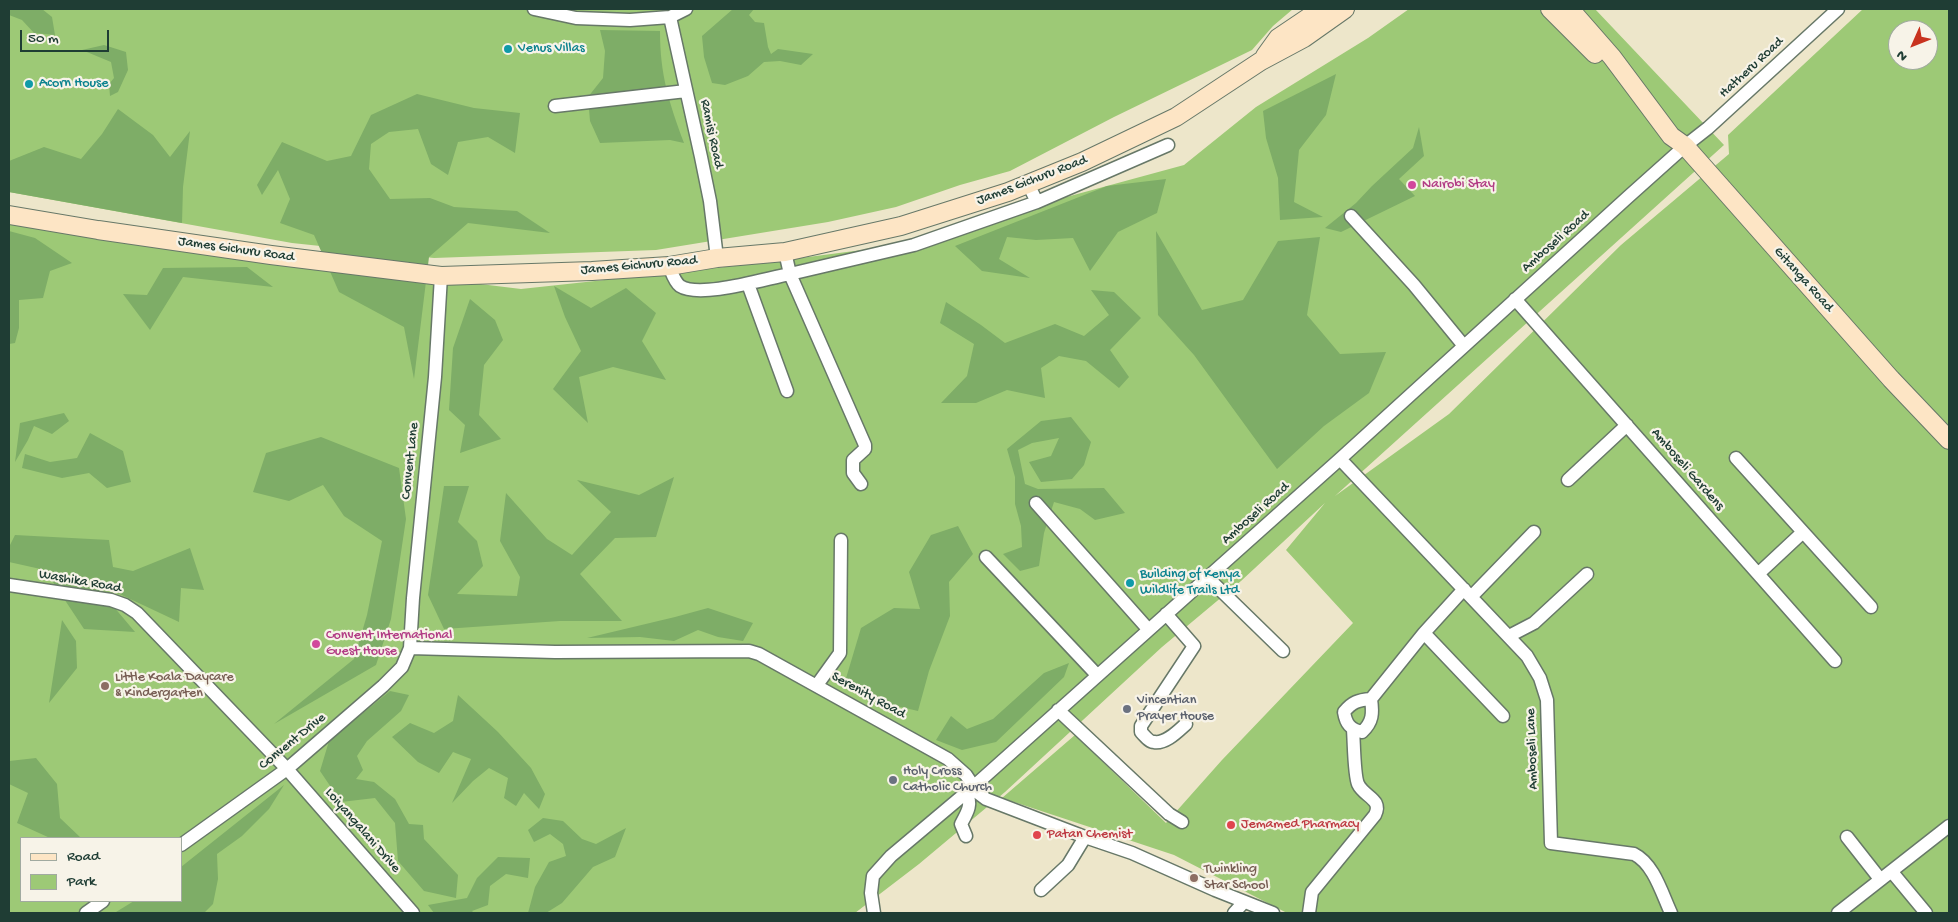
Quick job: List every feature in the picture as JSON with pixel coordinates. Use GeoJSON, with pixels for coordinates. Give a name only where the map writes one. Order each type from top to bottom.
{"type":"FeatureCollection","features":[{"type":"Feature","properties":{"kind":"main road","name":"James Gichuru Road"},"geometry":{"type":"LineString","coordinates":[[1261,61],[1278,38],[1321,9]]}},
{"type":"Feature","properties":{"kind":"main road","name":"James Gichuru Road"},"geometry":{"type":"LineString","coordinates":[[9,215],[271,255],[441,276],[592,271],[670,266],[717,258],[785,252],[936,216],[1028,184],[1082,162],[1176,117],[1261,61],[1304,38],[1345,9]]}},
{"type":"Feature","properties":{"kind":"main road","name":"Gitanga Road"},"geometry":{"type":"LineString","coordinates":[[1550,9],[1657,119]]}},
{"type":"Feature","properties":{"kind":"main road","name":"Gitanga Road"},"geometry":{"type":"LineString","coordinates":[[1570,9],[1612,57],[1671,136],[1684,146],[1891,379],[1949,440]]}},
{"type":"Feature","properties":{"kind":"street"},"geometry":{"type":"LineString","coordinates":[[534,9],[576,18],[630,20],[670,17],[686,9]]}},
{"type":"Feature","properties":{"kind":"street","name":"Hatheru Road"},"geometry":{"type":"LineString","coordinates":[[1684,146],[1708,128],[1838,9]]}},
{"type":"Feature","properties":{"kind":"street","name":"Ramisi Road"},"geometry":{"type":"LineString","coordinates":[[670,17],[710,201],[717,258]]}},
{"type":"Feature","properties":{"kind":"street"},"geometry":{"type":"LineString","coordinates":[[555,106],[686,92]]}},
{"type":"Feature","properties":{"kind":"street"},"geometry":{"type":"LineString","coordinates":[[670,266],[677,283],[686,289],[702,289],[748,284],[914,245],[1036,202],[1168,144]]}},
{"type":"Feature","properties":{"kind":"street","name":"Amboseli Road"},"geometry":{"type":"LineString","coordinates":[[874,913],[871,893],[873,876],[891,856],[969,790],[1340,459],[1684,146]]}},
{"type":"Feature","properties":{"kind":"street"},"geometry":{"type":"LineString","coordinates":[[1028,184],[1036,202]]}},
{"type":"Feature","properties":{"kind":"street"},"geometry":{"type":"LineString","coordinates":[[936,216],[941,236]]}},
{"type":"Feature","properties":{"kind":"street"},"geometry":{"type":"LineString","coordinates":[[1351,216],[1414,285],[1464,346]]}},
{"type":"Feature","properties":{"kind":"street"},"geometry":{"type":"LineString","coordinates":[[785,252],[790,274],[865,445],[865,450],[853,460],[853,473],[861,484]]}},
{"type":"Feature","properties":{"kind":"street","name":"Convent Lane"},"geometry":{"type":"LineString","coordinates":[[410,648],[414,588],[435,376],[441,276]]}},
{"type":"Feature","properties":{"kind":"street"},"geometry":{"type":"LineString","coordinates":[[748,284],[787,391]]}},
{"type":"Feature","properties":{"kind":"street","name":"Amboseli Gardens"},"geometry":{"type":"LineString","coordinates":[[1515,299],[1835,661]]}},
{"type":"Feature","properties":{"kind":"street"},"geometry":{"type":"LineString","coordinates":[[1568,480],[1627,425]]}},
{"type":"Feature","properties":{"kind":"street"},"geometry":{"type":"LineString","coordinates":[[1736,458],[1871,607]]}},
{"type":"Feature","properties":{"kind":"street","name":"Amboseli Lane"},"geometry":{"type":"LineString","coordinates":[[1340,459],[1509,636],[1527,656],[1540,678],[1547,700],[1551,842],[1634,854],[1642,858],[1649,868],[1671,913]]}},
{"type":"Feature","properties":{"kind":"street"},"geometry":{"type":"LineString","coordinates":[[1036,503],[1148,630]]}},
{"type":"Feature","properties":{"kind":"street"},"geometry":{"type":"LineString","coordinates":[[1371,699],[1373,712],[1370,725],[1362,732],[1353,730],[1346,723],[1344,712],[1351,703],[1371,699],[1424,633],[1534,532]]}},
{"type":"Feature","properties":{"kind":"street"},"geometry":{"type":"LineString","coordinates":[[1758,574],[1804,532]]}},
{"type":"Feature","properties":{"kind":"street"},"geometry":{"type":"LineString","coordinates":[[817,685],[840,653],[841,540]]}},
{"type":"Feature","properties":{"kind":"street"},"geometry":{"type":"LineString","coordinates":[[986,557],[1096,675]]}},
{"type":"Feature","properties":{"kind":"street"},"geometry":{"type":"LineString","coordinates":[[1509,636],[1534,623],[1587,574]]}},
{"type":"Feature","properties":{"kind":"street"},"geometry":{"type":"LineString","coordinates":[[1207,577],[1283,651]]}},
{"type":"Feature","properties":{"kind":"street","name":"Washika Road"},"geometry":{"type":"LineString","coordinates":[[9,585],[111,600],[125,605],[137,613],[287,769]]}},
{"type":"Feature","properties":{"kind":"street"},"geometry":{"type":"LineString","coordinates":[[1166,614],[1194,646],[1141,726],[1141,732],[1148,740],[1154,742],[1167,739],[1186,724]]}},
{"type":"Feature","properties":{"kind":"street"},"geometry":{"type":"LineString","coordinates":[[1424,633],[1503,716]]}},
{"type":"Feature","properties":{"kind":"street","name":"Serenity Road"},"geometry":{"type":"LineString","coordinates":[[410,648],[564,652],[750,651],[767,657],[948,759],[966,775],[969,790],[978,793],[986,799],[1132,853],[1273,913]]}},
{"type":"Feature","properties":{"kind":"street","name":"Convent Drive"},"geometry":{"type":"LineString","coordinates":[[182,844],[287,769],[398,672],[410,648]]}},
{"type":"Feature","properties":{"kind":"street"},"geometry":{"type":"LineString","coordinates":[[1058,710],[1169,814],[1182,822]]}},
{"type":"Feature","properties":{"kind":"street"},"geometry":{"type":"LineString","coordinates":[[1309,913],[1312,892],[1378,809],[1377,804],[1358,784],[1353,730]]}},
{"type":"Feature","properties":{"kind":"street","name":"Loiyangalani Drive"},"geometry":{"type":"LineString","coordinates":[[287,769],[413,913]]}},
{"type":"Feature","properties":{"kind":"street"},"geometry":{"type":"LineString","coordinates":[[966,836],[961,824],[969,806],[969,790]]}},
{"type":"Feature","properties":{"kind":"street"},"geometry":{"type":"LineString","coordinates":[[1838,913],[1949,826]]}},
{"type":"Feature","properties":{"kind":"street"},"geometry":{"type":"LineString","coordinates":[[1847,836],[1880,879]]}},
{"type":"Feature","properties":{"kind":"street"},"geometry":{"type":"LineString","coordinates":[[1041,890],[1068,865],[1085,837]]}},
{"type":"Feature","properties":{"kind":"street"},"geometry":{"type":"LineString","coordinates":[[1892,872],[1926,913]]}},
{"type":"Feature","properties":{"kind":"street"},"geometry":{"type":"LineString","coordinates":[[86,913],[102,902]]}},
{"type":"Feature","properties":{"kind":"street"},"geometry":{"type":"LineString","coordinates":[[1234,913],[1244,902]]}},
{"type":"Feature","properties":{"kind":"green space"},"geometry":{"type":"Polygon","coordinates":[[[9,9],[1293,9],[1273,26],[1252,50],[1114,117],[1010,171],[960,185],[896,207],[828,222],[656,250],[434,258],[292,243],[9,192],[9,9]]]}},
{"type":"Feature","properties":{"kind":"green space"},"geometry":{"type":"Polygon","coordinates":[[[9,9],[42,9],[52,17],[55,35],[34,33],[22,20],[9,15],[9,9]]]}},
{"type":"Feature","properties":{"kind":"green space"},"geometry":{"type":"Polygon","coordinates":[[[733,9],[754,9],[749,15],[755,22],[764,23],[771,54],[778,49],[813,54],[801,65],[780,61],[764,62],[748,76],[725,85],[712,83],[704,57],[702,36],[733,9]]]}},
{"type":"Feature","properties":{"kind":"green space"},"geometry":{"type":"Polygon","coordinates":[[[1409,9],[1595,9],[1724,145],[1335,496],[1449,414],[1621,245],[1729,154],[1728,135],[1863,9],[1949,9],[1949,913],[1287,913],[1174,855],[1002,798],[1075,735],[1166,823],[1222,760],[1353,623],[1286,550],[1325,503],[1241,581],[1162,647],[1005,792],[919,864],[855,913],[9,913],[9,213],[398,274],[521,289],[762,263],[862,250],[969,227],[1026,208],[1184,165],[1256,107],[1368,38],[1409,9]]]}},
{"type":"Feature","properties":{"kind":"green space"},"geometry":{"type":"Polygon","coordinates":[[[600,30],[660,31],[660,47],[666,88],[684,143],[670,140],[600,143],[590,121],[588,97],[603,78],[605,51],[600,30]]]}},
{"type":"Feature","properties":{"kind":"green space"},"geometry":{"type":"Polygon","coordinates":[[[104,45],[126,52],[128,70],[118,92],[110,96],[109,84],[114,78],[111,62],[82,50],[104,45]]]}},
{"type":"Feature","properties":{"kind":"green space"},"geometry":{"type":"Polygon","coordinates":[[[1336,74],[1326,115],[1299,150],[1294,202],[1323,217],[1280,220],[1278,178],[1266,138],[1263,111],[1336,74]]]}},
{"type":"Feature","properties":{"kind":"green space"},"geometry":{"type":"Polygon","coordinates":[[[417,94],[474,108],[520,113],[515,153],[488,137],[458,142],[448,175],[431,164],[418,129],[389,132],[371,144],[369,169],[390,199],[430,198],[454,207],[517,211],[550,233],[468,223],[429,257],[414,379],[404,327],[339,292],[314,235],[280,223],[290,199],[278,170],[262,195],[257,185],[282,142],[327,161],[351,156],[371,115],[417,94]]]}},
{"type":"Feature","properties":{"kind":"green space"},"geometry":{"type":"Polygon","coordinates":[[[118,109],[153,135],[170,157],[190,131],[183,187],[182,223],[9,192],[9,161],[44,147],[81,159],[102,134],[118,109]]]}},
{"type":"Feature","properties":{"kind":"green space"},"geometry":{"type":"Polygon","coordinates":[[[1419,127],[1424,156],[1399,179],[1415,196],[1341,232],[1325,228],[1356,203],[1413,148],[1419,127]]]}},
{"type":"Feature","properties":{"kind":"green space"},"geometry":{"type":"Polygon","coordinates":[[[1166,179],[1157,213],[1118,232],[1090,271],[1073,238],[1036,240],[1007,237],[999,259],[1030,278],[982,271],[955,246],[1107,186],[1166,179]]]}},
{"type":"Feature","properties":{"kind":"green space"},"geometry":{"type":"Polygon","coordinates":[[[9,231],[35,238],[72,263],[50,271],[43,298],[19,300],[19,328],[15,343],[9,344],[9,231]]]}},
{"type":"Feature","properties":{"kind":"green space"},"geometry":{"type":"Polygon","coordinates":[[[1156,231],[1202,310],[1243,300],[1278,241],[1320,237],[1307,315],[1340,354],[1386,352],[1369,393],[1324,426],[1277,469],[1194,355],[1158,315],[1156,231]]]}},
{"type":"Feature","properties":{"kind":"green space"},"geometry":{"type":"Polygon","coordinates":[[[247,267],[273,287],[183,277],[150,330],[123,294],[147,295],[163,268],[247,267]]]}},
{"type":"Feature","properties":{"kind":"green space"},"geometry":{"type":"Polygon","coordinates":[[[554,286],[591,308],[626,288],[656,313],[642,341],[666,380],[613,367],[579,377],[588,423],[553,389],[581,351],[565,317],[554,286]]]}},
{"type":"Feature","properties":{"kind":"green space"},"geometry":{"type":"Polygon","coordinates":[[[1091,290],[1114,292],[1141,318],[1110,350],[1129,377],[1119,388],[1086,361],[1059,356],[1041,368],[1045,398],[1007,390],[976,403],[941,403],[967,376],[974,344],[940,323],[946,302],[1005,343],[1055,324],[1084,336],[1109,315],[1091,290]]]}},
{"type":"Feature","properties":{"kind":"green space"},"geometry":{"type":"Polygon","coordinates":[[[470,299],[495,320],[503,340],[484,365],[479,415],[501,439],[460,453],[465,425],[449,410],[453,348],[470,299]]]}},
{"type":"Feature","properties":{"kind":"green space"},"geometry":{"type":"Polygon","coordinates":[[[64,413],[69,421],[52,434],[34,426],[15,462],[20,423],[64,413]]]}},
{"type":"Feature","properties":{"kind":"green space"},"geometry":{"type":"Polygon","coordinates":[[[1071,417],[1091,442],[1084,465],[1072,479],[1041,482],[1029,462],[1051,456],[1059,438],[1032,443],[1018,450],[1025,484],[1038,489],[1104,488],[1125,513],[1095,520],[1080,509],[1054,502],[1044,533],[1039,566],[1020,571],[1003,554],[1022,547],[1021,526],[1015,504],[1015,477],[1007,449],[1041,421],[1071,417]]]}},
{"type":"Feature","properties":{"kind":"green space"},"geometry":{"type":"Polygon","coordinates":[[[90,433],[123,451],[131,482],[107,488],[89,473],[62,478],[22,468],[25,454],[50,462],[77,458],[90,433]]]}},
{"type":"Feature","properties":{"kind":"green space"},"geometry":{"type":"Polygon","coordinates":[[[321,437],[399,468],[406,519],[391,619],[376,665],[274,724],[354,659],[367,615],[382,541],[344,516],[323,485],[289,501],[253,492],[266,453],[321,437]]]}},
{"type":"Feature","properties":{"kind":"green space"},"geometry":{"type":"Polygon","coordinates":[[[674,477],[656,537],[615,538],[580,574],[622,621],[560,621],[444,629],[428,595],[444,486],[469,486],[458,522],[477,541],[483,566],[457,594],[517,596],[520,577],[500,541],[506,493],[547,539],[572,555],[611,512],[577,480],[639,495],[674,477]]]}},
{"type":"Feature","properties":{"kind":"green space"},"geometry":{"type":"Polygon","coordinates":[[[958,526],[973,554],[949,582],[950,616],[929,671],[918,711],[875,701],[844,685],[861,628],[894,608],[920,609],[909,572],[931,535],[958,526]]]}},
{"type":"Feature","properties":{"kind":"green space"},"geometry":{"type":"Polygon","coordinates":[[[15,535],[109,540],[113,567],[133,571],[190,548],[204,590],[181,588],[179,622],[92,581],[135,632],[84,629],[45,570],[9,562],[9,547],[15,535]]]}},
{"type":"Feature","properties":{"kind":"green space"},"geometry":{"type":"Polygon","coordinates":[[[708,608],[753,623],[743,641],[718,637],[698,630],[674,641],[640,637],[587,638],[675,617],[708,608]]]}},
{"type":"Feature","properties":{"kind":"green space"},"geometry":{"type":"Polygon","coordinates":[[[62,620],[76,641],[77,668],[49,703],[62,620]]]}},
{"type":"Feature","properties":{"kind":"green space"},"geometry":{"type":"Polygon","coordinates":[[[1069,663],[1064,677],[996,742],[962,750],[936,740],[951,716],[967,729],[993,719],[1044,673],[1069,663]]]}},
{"type":"Feature","properties":{"kind":"green space"},"geometry":{"type":"Polygon","coordinates":[[[390,691],[409,695],[401,711],[367,741],[357,756],[363,770],[356,779],[374,782],[395,799],[409,824],[423,825],[424,839],[458,875],[456,898],[424,891],[398,861],[395,823],[375,798],[341,802],[320,771],[329,741],[390,691]]]}},
{"type":"Feature","properties":{"kind":"green space"},"geometry":{"type":"Polygon","coordinates":[[[458,695],[498,732],[531,768],[545,794],[539,809],[524,793],[516,806],[504,798],[508,778],[489,768],[473,781],[452,803],[471,759],[453,752],[439,773],[418,762],[392,737],[410,723],[434,733],[453,721],[458,695]]]}},
{"type":"Feature","properties":{"kind":"green space"},"geometry":{"type":"Polygon","coordinates":[[[36,758],[57,784],[60,818],[80,837],[48,837],[17,823],[28,793],[9,784],[9,761],[36,758]]]}},
{"type":"Feature","properties":{"kind":"green space"},"geometry":{"type":"Polygon","coordinates":[[[284,785],[269,809],[242,836],[217,854],[218,879],[213,904],[204,913],[116,912],[132,902],[182,902],[182,866],[284,785]]]}},
{"type":"Feature","properties":{"kind":"green space"},"geometry":{"type":"Polygon","coordinates":[[[543,818],[563,821],[582,839],[596,844],[626,828],[615,857],[593,867],[562,903],[546,913],[528,913],[535,887],[549,862],[566,856],[563,844],[550,834],[534,842],[528,830],[543,818]]]}},
{"type":"Feature","properties":{"kind":"green space"},"geometry":{"type":"Polygon","coordinates":[[[498,857],[530,858],[528,878],[506,874],[490,886],[488,905],[472,911],[474,913],[434,913],[428,905],[467,898],[477,878],[498,857]]]}},
{"type":"Feature","properties":{"kind":"place","name":"Venus Villas"},"geometry":{"type":"Point","coordinates":[508,49]}},
{"type":"Feature","properties":{"kind":"place","name":"Acorn House"},"geometry":{"type":"Point","coordinates":[29,84]}},
{"type":"Feature","properties":{"kind":"place","name":"Nairobi Stay"},"geometry":{"type":"Point","coordinates":[1412,185]}},
{"type":"Feature","properties":{"kind":"place","name":"Building of Kenya Wildlife Trails Ltd"},"geometry":{"type":"Point","coordinates":[1130,583]}},
{"type":"Feature","properties":{"kind":"place","name":"Convent International Guest House"},"geometry":{"type":"Point","coordinates":[316,644]}},
{"type":"Feature","properties":{"kind":"place","name":"Little Koala Daycare & Kindergarten"},"geometry":{"type":"Point","coordinates":[105,686]}},
{"type":"Feature","properties":{"kind":"place","name":"Vincentian Prayer House"},"geometry":{"type":"Point","coordinates":[1127,709]}},
{"type":"Feature","properties":{"kind":"place","name":"Holy Cross Catholic Church"},"geometry":{"type":"Point","coordinates":[893,780]}},
{"type":"Feature","properties":{"kind":"place","name":"Jemamed Pharmacy"},"geometry":{"type":"Point","coordinates":[1231,825]}},
{"type":"Feature","properties":{"kind":"place","name":"Patan Chemist"},"geometry":{"type":"Point","coordinates":[1037,835]}},
{"type":"Feature","properties":{"kind":"place","name":"Twinkling Star School"},"geometry":{"type":"Point","coordinates":[1194,878]}}]}
